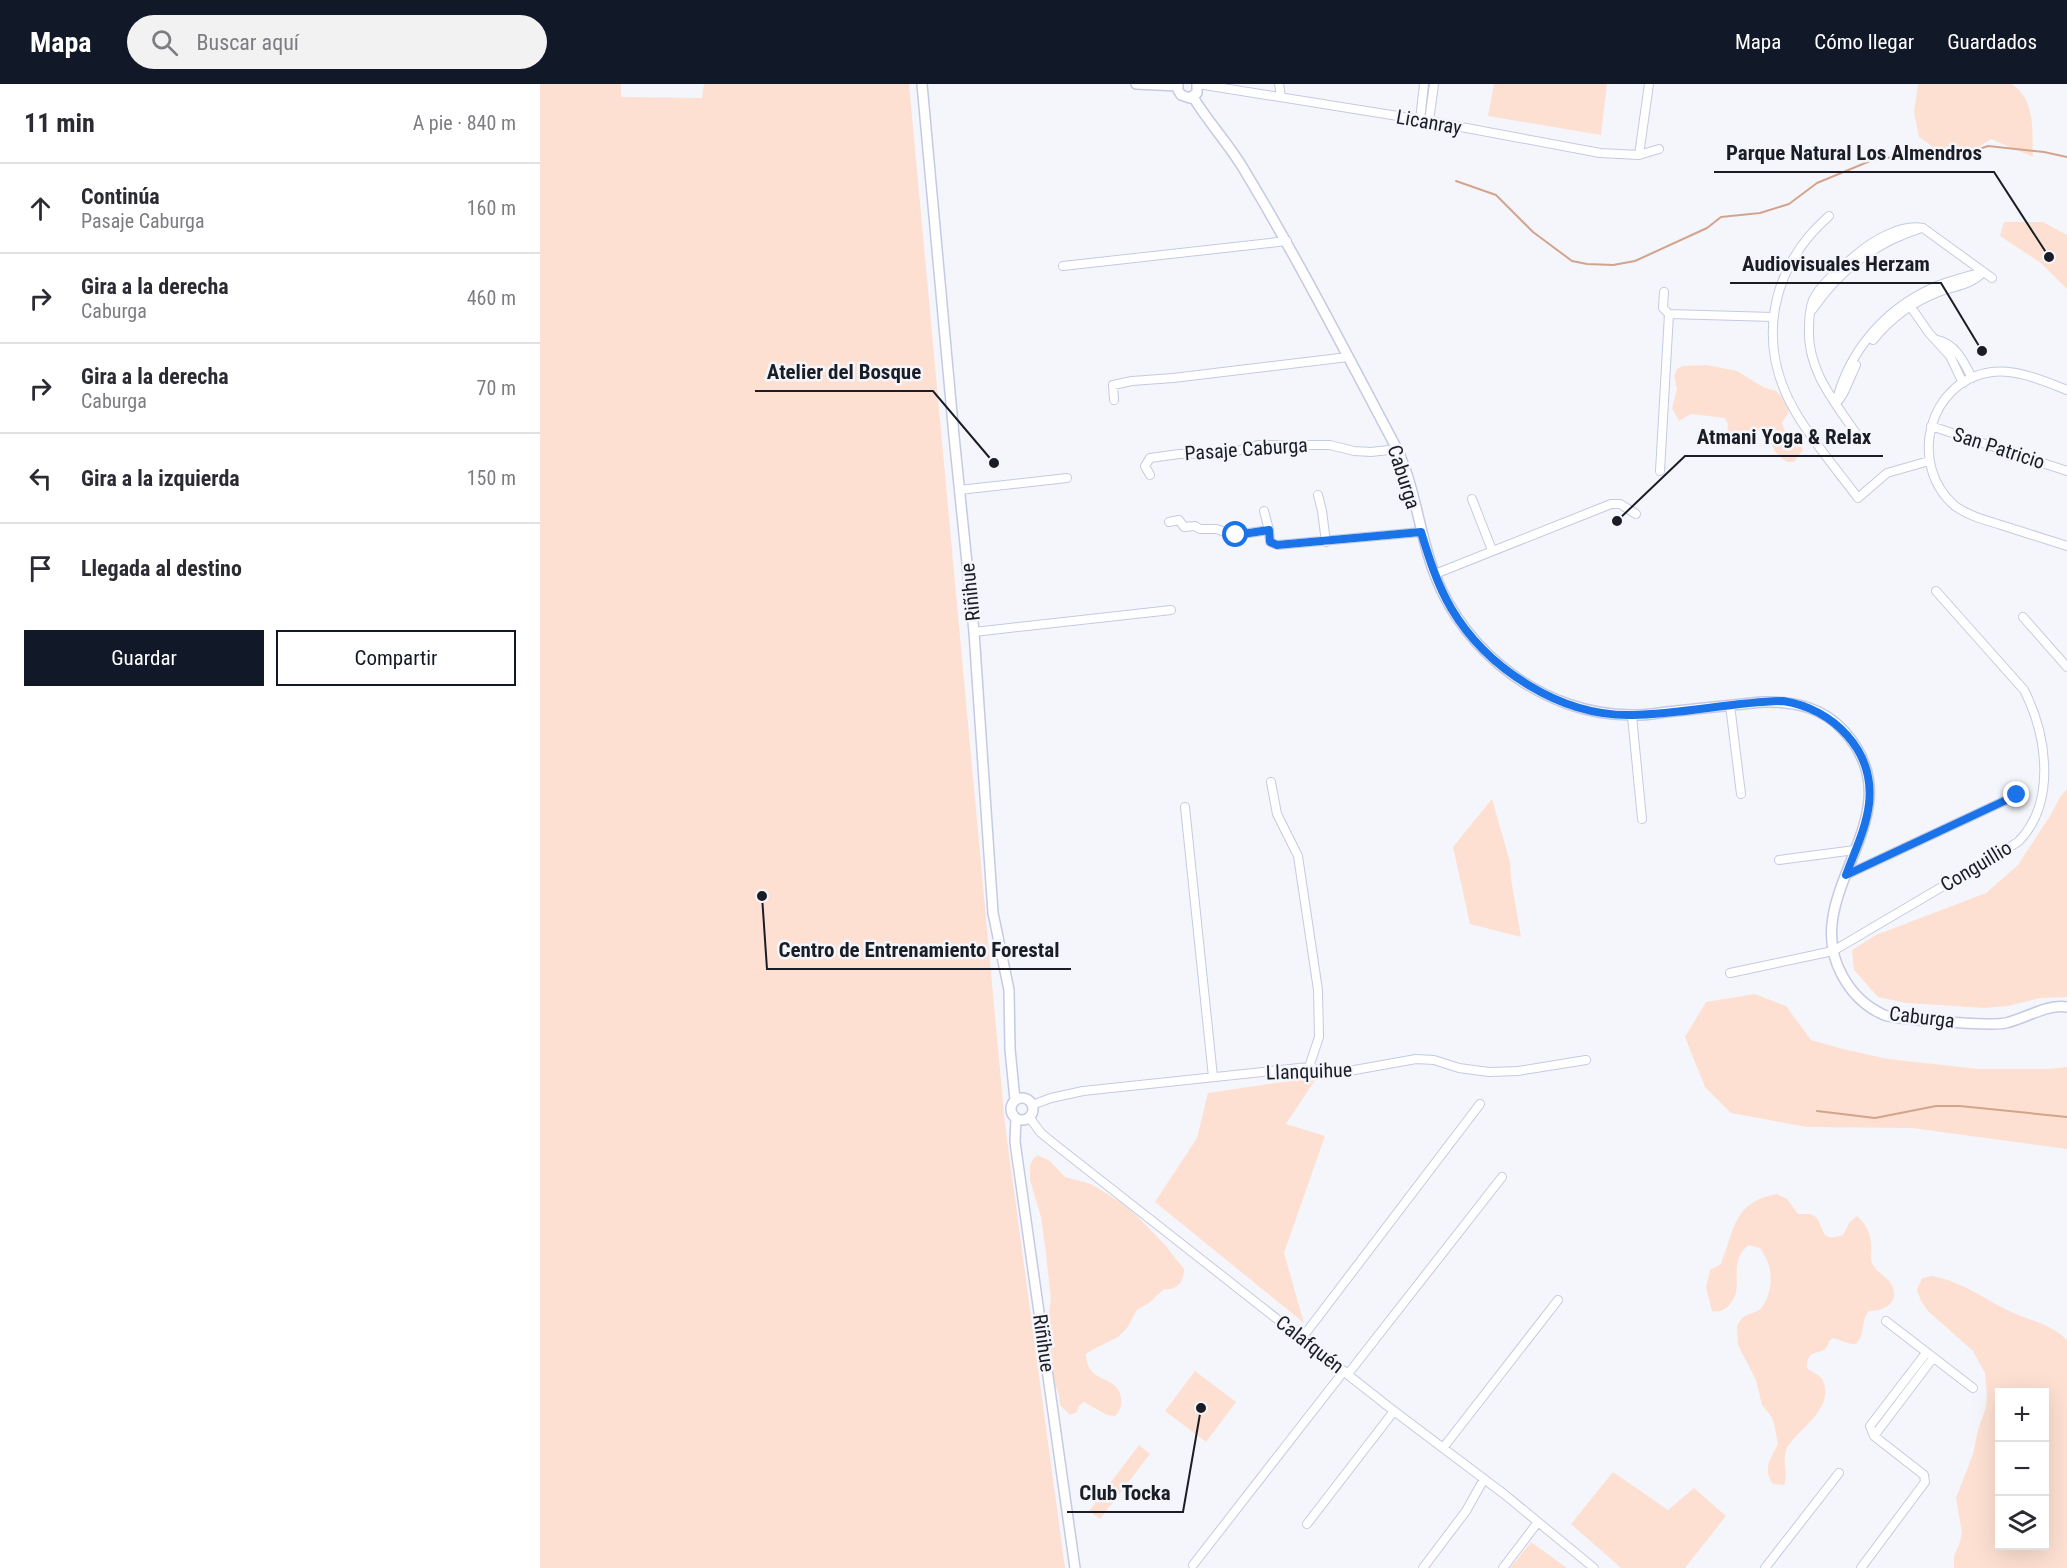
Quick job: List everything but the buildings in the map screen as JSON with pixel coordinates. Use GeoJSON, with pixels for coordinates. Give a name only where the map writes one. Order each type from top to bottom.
{"type":"FeatureCollection","features":[{"type":"Feature","properties":{"kind":"street","name":"Riñihue"},"geometry":{"type":"LineString","coordinates":[[922,84],[974,632],[993,913],[1009,990],[1010,1050],[1015,1100],[1011,1109],[1016,1118],[1016,1142],[1075,1568]]}},
{"type":"Feature","properties":{"kind":"street"},"geometry":{"type":"LineString","coordinates":[[1136,84],[1178,85]]}},
{"type":"Feature","properties":{"kind":"street"},"geometry":{"type":"LineString","coordinates":[[1193,97],[1197,93],[1198,84]]}},
{"type":"Feature","properties":{"kind":"street","name":"Licanray"},"geometry":{"type":"LineString","coordinates":[[1198,84],[1425,120],[1600,153],[1639,155],[1659,149]]}},
{"type":"Feature","properties":{"kind":"street"},"geometry":{"type":"LineString","coordinates":[[1279,84],[1281,97]]}},
{"type":"Feature","properties":{"kind":"street"},"geometry":{"type":"LineString","coordinates":[[1424,84],[1425,120]]}},
{"type":"Feature","properties":{"kind":"street"},"geometry":{"type":"LineString","coordinates":[[1425,120],[1434,84]]}},
{"type":"Feature","properties":{"kind":"street"},"geometry":{"type":"LineString","coordinates":[[1639,155],[1649,84]]}},
{"type":"Feature","properties":{"kind":"street","name":"Caburga"},"geometry":{"type":"LineString","coordinates":[[1178,85],[1179,93],[1183,97],[1193,97],[1241,164],[1287,241],[1397,449],[1408,474],[1421,532],[1435,574],[1452,609],[1468,633],[1491,657],[1516,677],[1544,693],[1573,705],[1602,712],[1632,716],[1762,702],[1794,703],[1824,715],[1849,737],[1865,766],[1869,787],[1869,807],[1832,914],[1833,951],[1839,970],[1856,994],[1870,1007],[1887,1016],[1995,1025],[2050,1007],[2067,1006]]}},
{"type":"Feature","properties":{"kind":"street"},"geometry":{"type":"LineString","coordinates":[[1830,216],[1811,233],[1788,268],[1778,292],[1773,317],[1774,352],[1784,389],[1796,414],[1858,498],[1887,473],[1929,461]]}},
{"type":"Feature","properties":{"kind":"street"},"geometry":{"type":"LineString","coordinates":[[1859,438],[1823,386],[1811,356],[1810,313],[1814,299],[1820,290],[1834,274],[1863,250],[1883,237],[1913,226],[1923,228],[1992,278]]}},
{"type":"Feature","properties":{"kind":"street"},"geometry":{"type":"LineString","coordinates":[[1062,266],[1287,241]]}},
{"type":"Feature","properties":{"kind":"street"},"geometry":{"type":"LineString","coordinates":[[1836,403],[1844,392],[1864,351],[1887,324],[1909,304],[1937,292],[1976,280],[1983,272]]}},
{"type":"Feature","properties":{"kind":"street"},"geometry":{"type":"LineString","coordinates":[[1660,471],[1669,314],[1664,308],[1664,292]]}},
{"type":"Feature","properties":{"kind":"street"},"geometry":{"type":"LineString","coordinates":[[1909,304],[1935,340],[1950,356],[1963,383]]}},
{"type":"Feature","properties":{"kind":"street"},"geometry":{"type":"LineString","coordinates":[[1669,314],[1773,317]]}},
{"type":"Feature","properties":{"kind":"street"},"geometry":{"type":"LineString","coordinates":[[1935,340],[1944,342],[1959,355],[1972,378]]}},
{"type":"Feature","properties":{"kind":"street"},"geometry":{"type":"LineString","coordinates":[[1114,400],[1113,385],[1132,381],[1348,357]]}},
{"type":"Feature","properties":{"kind":"street"},"geometry":{"type":"LineString","coordinates":[[2067,390],[2011,372],[1991,372],[1972,378],[1943,401],[1930,426],[1928,443],[1929,461],[1938,486],[1949,500],[1963,511],[2067,546]]}},
{"type":"Feature","properties":{"kind":"street","name":"San Patricio"},"geometry":{"type":"LineString","coordinates":[[1930,426],[2067,471]]}},
{"type":"Feature","properties":{"kind":"street","name":"Pasaje Caburga"},"geometry":{"type":"LineString","coordinates":[[1150,474],[1145,466],[1149,458],[1179,454],[1230,453],[1258,445],[1330,444],[1354,451],[1371,452],[1397,449]]}},
{"type":"Feature","properties":{"kind":"street"},"geometry":{"type":"LineString","coordinates":[[959,490],[1067,478]]}},
{"type":"Feature","properties":{"kind":"street"},"geometry":{"type":"LineString","coordinates":[[1318,495],[1326,542]]}},
{"type":"Feature","properties":{"kind":"street"},"geometry":{"type":"LineString","coordinates":[[1472,499],[1492,550]]}},
{"type":"Feature","properties":{"kind":"street"},"geometry":{"type":"LineString","coordinates":[[1435,574],[1611,504],[1620,504],[1636,514]]}},
{"type":"Feature","properties":{"kind":"street"},"geometry":{"type":"LineString","coordinates":[[1264,511],[1270,542],[1277,545],[1421,532]]}},
{"type":"Feature","properties":{"kind":"street"},"geometry":{"type":"LineString","coordinates":[[1169,522],[1179,520],[1184,527],[1216,529],[1236,535],[1269,530]]}},
{"type":"Feature","properties":{"kind":"street","name":"Conguillio"},"geometry":{"type":"LineString","coordinates":[[1730,973],[1833,951],[2018,842],[2033,823],[2040,807],[2043,790],[2043,756],[2039,729],[2030,702],[2024,690],[1936,591]]}},
{"type":"Feature","properties":{"kind":"street"},"geometry":{"type":"LineString","coordinates":[[974,632],[1171,610]]}},
{"type":"Feature","properties":{"kind":"street"},"geometry":{"type":"LineString","coordinates":[[2023,617],[2067,667]]}},
{"type":"Feature","properties":{"kind":"street"},"geometry":{"type":"LineString","coordinates":[[1730,705],[1741,794]]}},
{"type":"Feature","properties":{"kind":"street"},"geometry":{"type":"LineString","coordinates":[[1632,716],[1642,819]]}},
{"type":"Feature","properties":{"kind":"street"},"geometry":{"type":"LineString","coordinates":[[1271,782],[1277,814],[1298,856],[1318,990],[1319,1037],[1310,1067]]}},
{"type":"Feature","properties":{"kind":"street"},"geometry":{"type":"LineString","coordinates":[[1846,875],[2017,795]]}},
{"type":"Feature","properties":{"kind":"street"},"geometry":{"type":"LineString","coordinates":[[1185,807],[1214,1077]]}},
{"type":"Feature","properties":{"kind":"street"},"geometry":{"type":"LineString","coordinates":[[1779,860],[1855,850]]}},
{"type":"Feature","properties":{"kind":"street","name":"Llanquihue"},"geometry":{"type":"LineString","coordinates":[[1032,1105],[1083,1091],[1310,1067],[1330,1072],[1349,1071],[1416,1059],[1434,1060],[1459,1068],[1489,1072],[1518,1071],[1586,1060]]}},
{"type":"Feature","properties":{"kind":"street"},"geometry":{"type":"LineString","coordinates":[[1015,1100],[1024,1098],[1032,1105],[1029,1117],[1023,1120],[1016,1118]]}},
{"type":"Feature","properties":{"kind":"street"},"geometry":{"type":"LineString","coordinates":[[1302,1338],[1480,1104]]}},
{"type":"Feature","properties":{"kind":"street","name":"Calafquén"},"geometry":{"type":"LineString","coordinates":[[1029,1117],[1041,1133],[1052,1142],[1484,1479],[1594,1568]]}},
{"type":"Feature","properties":{"kind":"street"},"geometry":{"type":"LineString","coordinates":[[1194,1565],[1502,1177]]}},
{"type":"Feature","properties":{"kind":"street"},"geometry":{"type":"LineString","coordinates":[[1443,1448],[1558,1300]]}},
{"type":"Feature","properties":{"kind":"street"},"geometry":{"type":"LineString","coordinates":[[1886,1321],[1973,1388]]}},
{"type":"Feature","properties":{"kind":"street"},"geometry":{"type":"LineString","coordinates":[[1861,1568],[1925,1482],[1922,1473],[1874,1436],[1929,1355]]}},
{"type":"Feature","properties":{"kind":"street"},"geometry":{"type":"LineString","coordinates":[[1307,1524],[1395,1411]]}},
{"type":"Feature","properties":{"kind":"street"},"geometry":{"type":"LineString","coordinates":[[1765,1568],[1839,1473]]}},
{"type":"Feature","properties":{"kind":"street"},"geometry":{"type":"LineString","coordinates":[[1423,1568],[1466,1511],[1484,1479]]}},
{"type":"Feature","properties":{"kind":"street"},"geometry":{"type":"LineString","coordinates":[[1503,1568],[1538,1522]]}},
{"type":"Feature","properties":{"kind":"shaded area"},"geometry":{"type":"Polygon","coordinates":[[[540,84],[621,84],[621,97],[702,98],[704,84],[909,84],[1005,1124],[1065,1568],[540,1568],[540,84]]]}},
{"type":"Feature","properties":{"kind":"shaded area"},"geometry":{"type":"Polygon","coordinates":[[[1494,84],[1607,84],[1601,135],[1488,116],[1494,84]]]}},
{"type":"Feature","properties":{"kind":"shaded area"},"geometry":{"type":"Polygon","coordinates":[[[1918,84],[2012,84],[2020,91],[2029,107],[2033,157],[1991,139],[1974,150],[1937,150],[1919,137],[1914,112],[1918,84]]]}},
{"type":"Feature","properties":{"kind":"shaded area"},"geometry":{"type":"Polygon","coordinates":[[[2004,222],[2043,222],[2067,235],[2067,289],[2041,263],[2000,236],[2004,222]]]}},
{"type":"Feature","properties":{"kind":"shaded area"},"geometry":{"type":"Polygon","coordinates":[[[1707,365],[1737,371],[1763,387],[1776,391],[1782,397],[1789,411],[1782,423],[1783,427],[1800,443],[1803,450],[1794,462],[1787,462],[1776,453],[1766,435],[1761,431],[1755,431],[1739,444],[1727,437],[1728,424],[1725,418],[1691,414],[1679,421],[1672,408],[1677,389],[1674,376],[1677,369],[1683,366],[1707,365]]]}},
{"type":"Feature","properties":{"kind":"shaded area"},"geometry":{"type":"Polygon","coordinates":[[[2067,789],[2067,997],[2040,998],[2008,1006],[1984,1008],[1906,1003],[1878,997],[1854,970],[1852,950],[1876,935],[1986,893],[2018,865],[2067,789]]]}},
{"type":"Feature","properties":{"kind":"shaded area"},"geometry":{"type":"Polygon","coordinates":[[[1492,799],[1510,862],[1521,937],[1470,924],[1453,847],[1492,799]]]}},
{"type":"Feature","properties":{"kind":"shaded area"},"geometry":{"type":"Polygon","coordinates":[[[1755,994],[1786,1006],[1811,1040],[1847,1050],[1888,1059],[1978,1069],[2067,1067],[2067,1149],[1912,1128],[1807,1127],[1731,1113],[1705,1087],[1685,1037],[1706,1002],[1755,994]]]}},
{"type":"Feature","properties":{"kind":"shaded area"},"geometry":{"type":"Polygon","coordinates":[[[1317,1077],[1286,1124],[1325,1136],[1284,1253],[1304,1323],[1155,1202],[1197,1138],[1208,1093],[1317,1077]]]}},
{"type":"Feature","properties":{"kind":"shaded area"},"geometry":{"type":"Polygon","coordinates":[[[1038,1155],[1050,1161],[1065,1177],[1091,1184],[1120,1202],[1165,1245],[1184,1269],[1179,1285],[1173,1289],[1164,1289],[1149,1303],[1137,1310],[1127,1328],[1118,1337],[1086,1354],[1090,1369],[1117,1387],[1121,1406],[1115,1416],[1107,1415],[1084,1402],[1079,1406],[1077,1412],[1070,1415],[1060,1405],[1051,1363],[1049,1313],[1051,1299],[1045,1246],[1041,1217],[1030,1180],[1030,1166],[1038,1155]]]}},
{"type":"Feature","properties":{"kind":"shaded area"},"geometry":{"type":"Polygon","coordinates":[[[1777,1194],[1787,1199],[1798,1214],[1810,1214],[1816,1217],[1824,1234],[1830,1237],[1843,1235],[1849,1223],[1857,1216],[1869,1233],[1873,1264],[1892,1285],[1894,1291],[1894,1297],[1889,1305],[1869,1311],[1866,1315],[1861,1336],[1856,1344],[1833,1338],[1824,1350],[1810,1357],[1807,1368],[1822,1379],[1825,1390],[1824,1399],[1814,1417],[1787,1448],[1784,1485],[1773,1484],[1768,1473],[1770,1459],[1778,1444],[1774,1423],[1762,1405],[1756,1380],[1738,1345],[1737,1326],[1745,1316],[1760,1309],[1769,1291],[1770,1272],[1767,1259],[1760,1248],[1749,1245],[1743,1250],[1738,1262],[1737,1287],[1733,1301],[1720,1311],[1712,1311],[1706,1288],[1710,1270],[1721,1264],[1733,1229],[1744,1210],[1752,1203],[1777,1194]]]}},
{"type":"Feature","properties":{"kind":"shaded area"},"geometry":{"type":"Polygon","coordinates":[[[1933,1276],[1953,1282],[2009,1311],[2047,1326],[2067,1340],[2067,1568],[1954,1568],[1954,1556],[1962,1533],[1956,1498],[1973,1454],[1986,1407],[1985,1373],[1973,1351],[1928,1311],[1917,1290],[1922,1278],[1933,1276]]]}},
{"type":"Feature","properties":{"kind":"shaded area"},"geometry":{"type":"Polygon","coordinates":[[[1195,1371],[1236,1402],[1206,1442],[1165,1411],[1195,1371]]]}},
{"type":"Feature","properties":{"kind":"shaded area"},"geometry":{"type":"Polygon","coordinates":[[[1139,1445],[1150,1454],[1100,1519],[1089,1511],[1139,1445]]]}},
{"type":"Feature","properties":{"kind":"shaded area"},"geometry":{"type":"Polygon","coordinates":[[[1613,1472],[1668,1510],[1694,1488],[1726,1516],[1685,1568],[1621,1568],[1571,1524],[1613,1472]]]}},
{"type":"Feature","properties":{"kind":"shaded area"},"geometry":{"type":"Polygon","coordinates":[[[1531,1542],[1567,1568],[1510,1568],[1531,1542]]]}},
{"type":"Feature","properties":{"kind":"waterway"},"geometry":{"type":"LineString","coordinates":[[1456,181],[1496,195],[1533,232],[1572,261],[1613,265],[1635,261],[1707,228],[1721,217],[1760,213],[1789,204],[1817,183],[1870,161],[1905,155],[1916,157],[1962,155],[1988,146],[2067,157]]}},
{"type":"Feature","properties":{"kind":"waterway"},"geometry":{"type":"LineString","coordinates":[[1817,1111],[1875,1118],[1936,1106],[1960,1106],[2067,1117]]}},
{"type":"Feature","properties":{"kind":"place","name":"Parque Natural Los Almendros"},"geometry":{"type":"Point","coordinates":[2049,257]}},
{"type":"Feature","properties":{"kind":"place","name":"Audiovisuales Herzam"},"geometry":{"type":"Point","coordinates":[1982,351]}},
{"type":"Feature","properties":{"kind":"place","name":"Atelier del Bosque"},"geometry":{"type":"Point","coordinates":[994,463]}},
{"type":"Feature","properties":{"kind":"place","name":"Atmani Yoga & Relax"},"geometry":{"type":"Point","coordinates":[1617,521]}},
{"type":"Feature","properties":{"kind":"place","name":"Centro de Entrenamiento Forestal"},"geometry":{"type":"Point","coordinates":[762,896]}},
{"type":"Feature","properties":{"kind":"place","name":"Club Tocka"},"geometry":{"type":"Point","coordinates":[1201,1408]}},
{"type":"Feature","properties":{"kind":"route"},"geometry":{"type":"LineString","coordinates":[[1236,535],[1269,530],[1270,542],[1277,545],[1421,532],[1445,598],[1468,633],[1503,668],[1529,686],[1573,705],[1632,716],[1783,701],[1804,705],[1824,715],[1842,728],[1856,746],[1868,777],[1869,807],[1846,875],[2017,795]]}}]}
